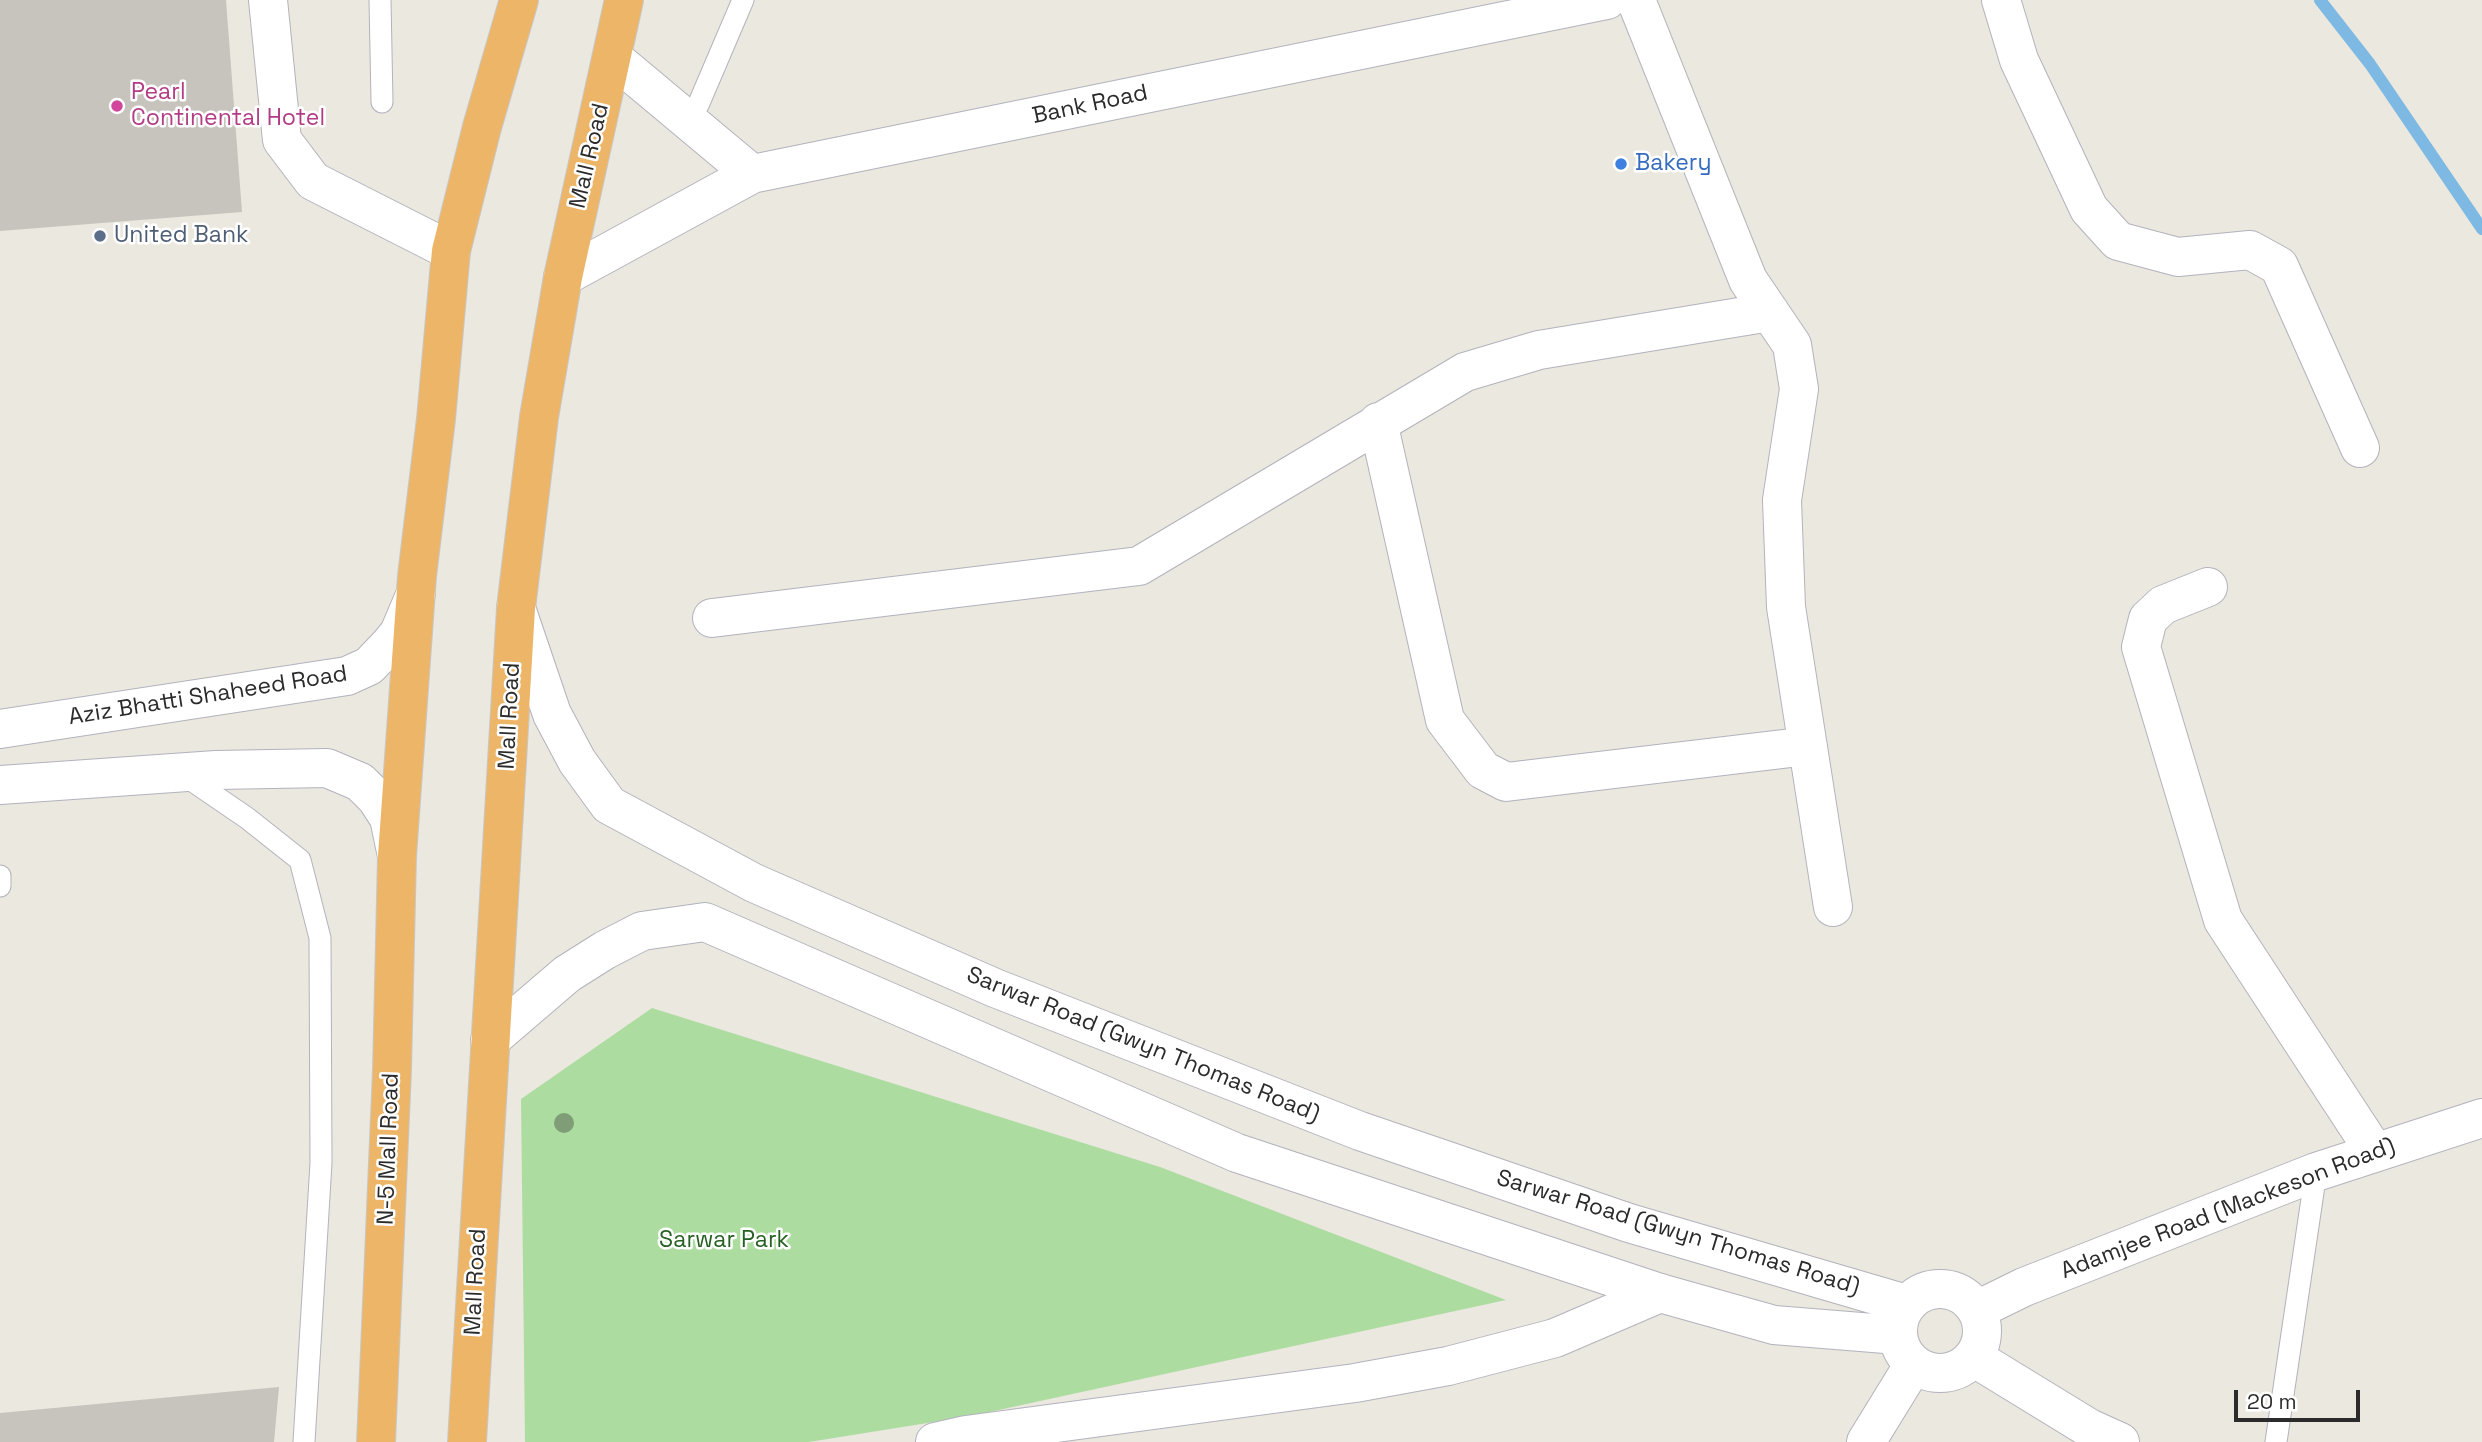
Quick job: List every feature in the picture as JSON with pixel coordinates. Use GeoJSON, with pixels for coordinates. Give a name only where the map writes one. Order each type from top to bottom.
{"type":"FeatureCollection","features":[{"type":"Feature","properties":{"kind":"highway"},"geometry":{"type":"LineString","coordinates":[[397,856],[416,592],[451,251],[482,127],[519,0]]}},
{"type":"Feature","properties":{"kind":"highway","name":"Mall Road"},"geometry":{"type":"LineString","coordinates":[[467,1442],[516,608],[539,417],[563,277],[624,0]]}},
{"type":"Feature","properties":{"kind":"highway","name":"N-5 Mall Road"},"geometry":{"type":"LineString","coordinates":[[376,1442],[392,1070],[397,856]]}},
{"type":"Feature","properties":{"kind":"street"},"geometry":{"type":"LineString","coordinates":[[268,0],[282,140],[313,181],[451,251]]}},
{"type":"Feature","properties":{"kind":"street","name":"Bank Road"},"geometry":{"type":"LineString","coordinates":[[563,277],[752,174],[1607,0]]}},
{"type":"Feature","properties":{"kind":"street"},"geometry":{"type":"LineString","coordinates":[[1636,0],[1748,280],[1792,345],[1799,389],[1782,500],[1786,607],[1833,907]]}},
{"type":"Feature","properties":{"kind":"street"},"geometry":{"type":"LineString","coordinates":[[2001,0],[2020,61],[2089,209],[2118,241],[2178,257],[2250,250],[2279,267],[2360,448]]}},
{"type":"Feature","properties":{"kind":"street"},"geometry":{"type":"LineString","coordinates":[[611,57],[752,174]]}},
{"type":"Feature","properties":{"kind":"street"},"geometry":{"type":"LineString","coordinates":[[712,618],[1139,566],[1465,372],[1539,350],[1770,312]]}},
{"type":"Feature","properties":{"kind":"street"},"geometry":{"type":"LineString","coordinates":[[1378,422],[1446,720],[1483,770],[1506,782],[1808,746]]}},
{"type":"Feature","properties":{"kind":"street"},"geometry":{"type":"LineString","coordinates":[[2208,587],[2163,605],[2148,619],[2141,647],[2223,920],[2374,1151]]}},
{"type":"Feature","properties":{"kind":"street","name":"Aziz Bhatti Shaheed Road"},"geometry":{"type":"LineString","coordinates":[[0,729],[347,676],[369,666],[390,644],[399,633],[416,592]]}},
{"type":"Feature","properties":{"kind":"street","name":"Sarwar Road (Gwyn Thomas Road)"},"geometry":{"type":"LineString","coordinates":[[516,608],[552,714],[577,761],[609,806],[754,883],[995,988],[1360,1131],[1629,1223],[1845,1284],[1906,1335]]}},
{"type":"Feature","properties":{"kind":"street"},"geometry":{"type":"LineString","coordinates":[[0,785],[180,773],[327,768],[360,782],[376,798],[388,818],[397,856]]}},
{"type":"Feature","properties":{"kind":"street","name":"Sarwar Road (Gwyn Thomas Road)"},"geometry":{"type":"LineString","coordinates":[[490,1040],[567,974],[605,950],[642,931],[705,922],[1237,1153],[1660,1293],[1774,1325],[1906,1335]]}},
{"type":"Feature","properties":{"kind":"street","name":"Adamjee Road (Mackeson Road)"},"geometry":{"type":"LineString","coordinates":[[1977,1310],[2024,1287],[2316,1172],[2482,1118]]}},
{"type":"Feature","properties":{"kind":"street"},"geometry":{"type":"LineString","coordinates":[[1866,1442],[1919,1294],[1934,1289],[1951,1290],[1966,1297],[1977,1310],[1981,1326],[1980,1342],[1973,1357],[1960,1368],[1945,1373],[1928,1372],[1906,1335]]}},
{"type":"Feature","properties":{"kind":"street"},"geometry":{"type":"LineString","coordinates":[[954,1432],[1355,1383],[1448,1366],[1555,1338],[1660,1293]]}},
{"type":"Feature","properties":{"kind":"street"},"geometry":{"type":"LineString","coordinates":[[1973,1357],[2089,1428],[2120,1442]]}},
{"type":"Feature","properties":{"kind":"lane"},"geometry":{"type":"LineString","coordinates":[[380,0],[382,103]]}},
{"type":"Feature","properties":{"kind":"lane"},"geometry":{"type":"LineString","coordinates":[[688,121],[699,103],[743,0]]}},
{"type":"Feature","properties":{"kind":"lane"},"geometry":{"type":"LineString","coordinates":[[180,773],[247,818],[300,860],[320,939],[321,1163],[304,1442]]}},
{"type":"Feature","properties":{"kind":"lane"},"geometry":{"type":"LineString","coordinates":[[0,876],[0,886]]}},
{"type":"Feature","properties":{"kind":"lane"},"geometry":{"type":"LineString","coordinates":[[2276,1442],[2316,1172]]}},
{"type":"Feature","properties":{"kind":"green space","name":"Sarwar Park"},"geometry":{"type":"Polygon","coordinates":[[[652,1008],[1160,1167],[1506,1300],[971,1416],[809,1442],[525,1442],[521,1099],[652,1008]]]}},
{"type":"Feature","properties":{"kind":"building","name":"Pearl Continental Hotel"},"geometry":{"type":"Polygon","coordinates":[[[0,0],[226,0],[242,212],[0,231],[0,0]]]}},
{"type":"Feature","properties":{"kind":"building"},"geometry":{"type":"Polygon","coordinates":[[[279,1387],[274,1442],[0,1442],[0,1413],[279,1387]]]}},
{"type":"Feature","properties":{"kind":"waterway"},"geometry":{"type":"LineString","coordinates":[[2320,0],[2370,64],[2482,229]]}},
{"type":"Feature","properties":{"kind":"place","name":"Pearl Continental Hotel"},"geometry":{"type":"Point","coordinates":[117,106]}},
{"type":"Feature","properties":{"kind":"place","name":"Bakery"},"geometry":{"type":"Point","coordinates":[1621,164]}},
{"type":"Feature","properties":{"kind":"place","name":"United Bank"},"geometry":{"type":"Point","coordinates":[100,236]}}]}
